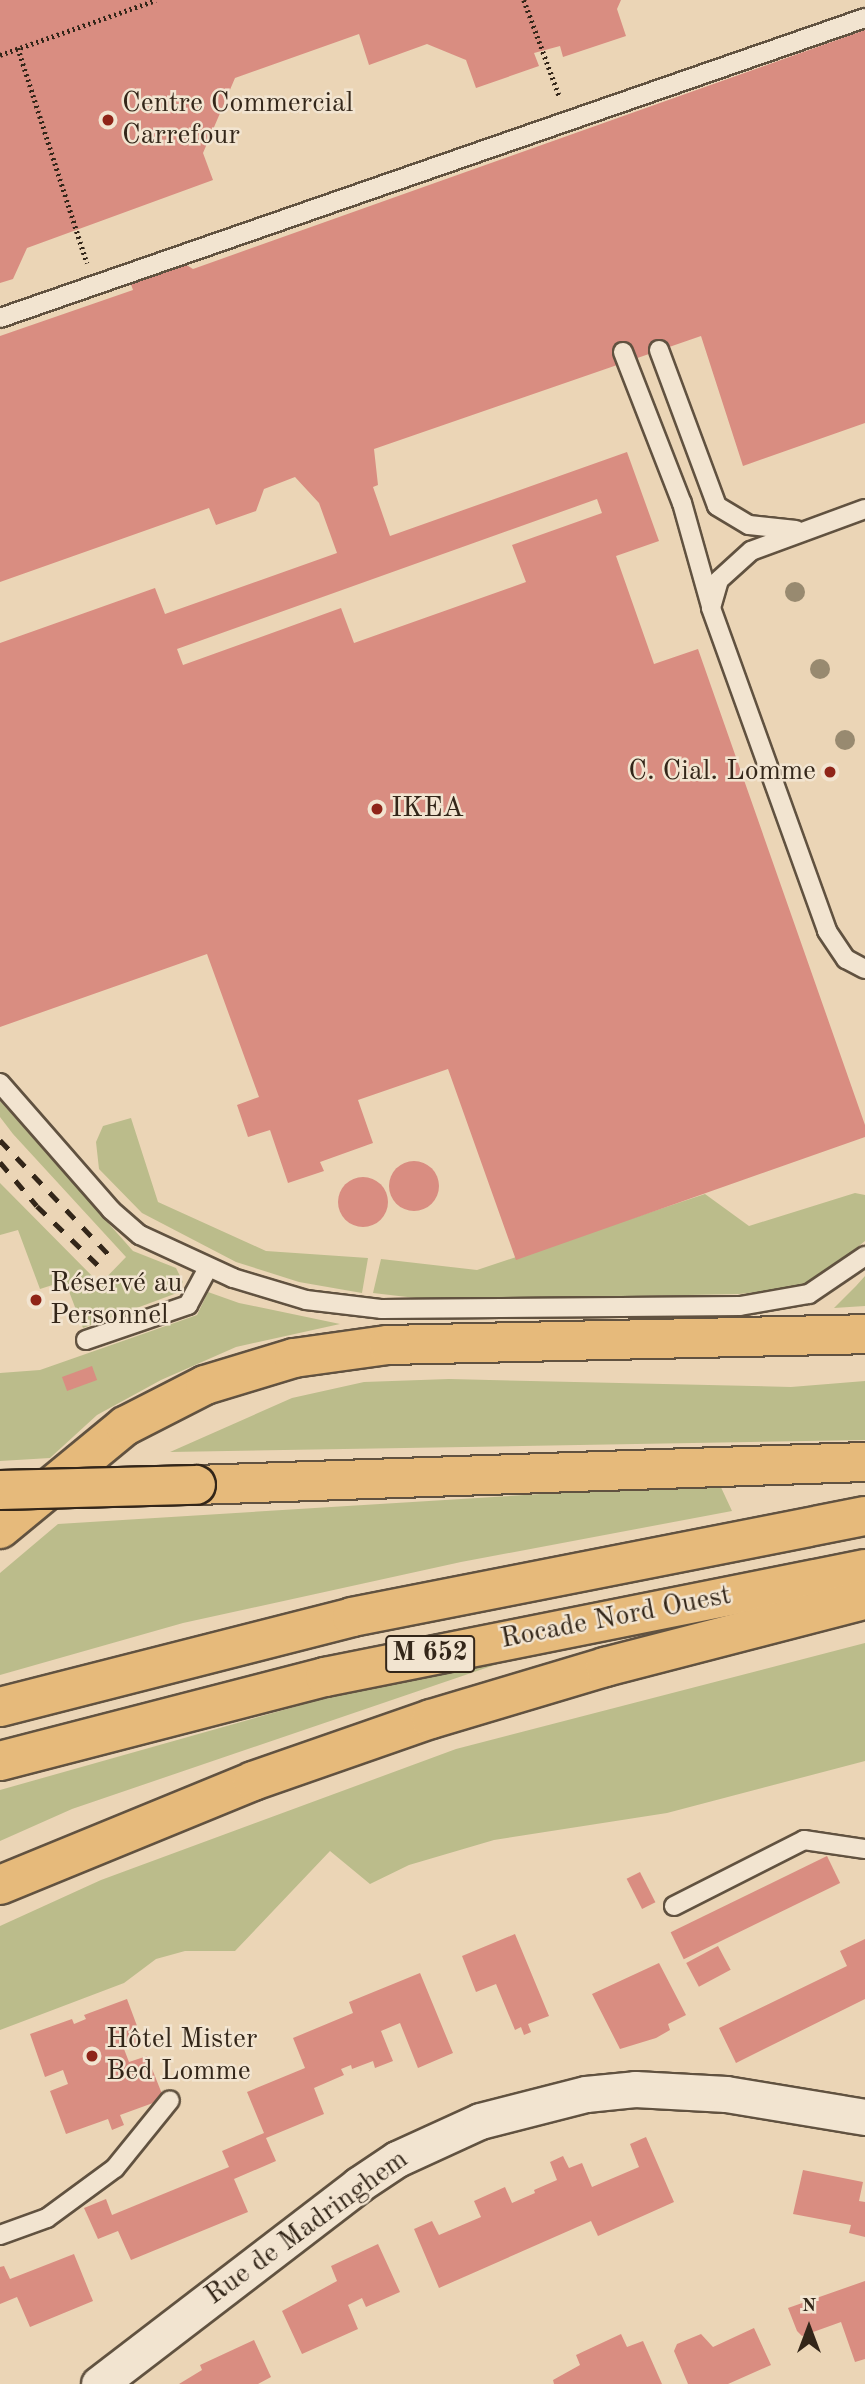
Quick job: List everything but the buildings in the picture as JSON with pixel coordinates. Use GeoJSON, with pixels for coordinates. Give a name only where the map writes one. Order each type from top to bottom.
{"type":"FeatureCollection","features":[{"type":"Feature","properties":{"kind":"highway"},"geometry":{"type":"LineString","coordinates":[[0,1529],[137,1419],[205,1385],[294,1358],[387,1345],[865,1334]]}},
{"type":"Feature","properties":{"kind":"highway"},"geometry":{"type":"LineString","coordinates":[[0,1490],[865,1462]]}},
{"type":"Feature","properties":{"kind":"highway","name":"Rocade Nord Ouest"},"geometry":{"type":"LineString","coordinates":[[0,1707],[352,1617],[865,1516]]}},
{"type":"Feature","properties":{"kind":"highway","name":"Rocade Nord Ouest"},"geometry":{"type":"LineString","coordinates":[[0,1761],[325,1677],[865,1569]]}},
{"type":"Feature","properties":{"kind":"highway"},"geometry":{"type":"LineString","coordinates":[[0,1885],[253,1781],[431,1719],[605,1667],[865,1600]]}},
{"type":"Feature","properties":{"kind":"street","name":"Rue de Madringhem"},"geometry":{"type":"LineString","coordinates":[[99,2384],[358,2185],[397,2159],[480,2121],[586,2094],[635,2089],[726,2094],[865,2116]]}},
{"type":"Feature","properties":{"kind":"lane"},"geometry":{"type":"LineString","coordinates":[[0,318],[865,19]]}},
{"type":"Feature","properties":{"kind":"lane"},"geometry":{"type":"LineString","coordinates":[[659,350],[717,506],[749,525],[789,530],[813,527]]}},
{"type":"Feature","properties":{"kind":"lane"},"geometry":{"type":"LineString","coordinates":[[623,352],[682,503],[712,608],[827,931],[846,959],[865,969]]}},
{"type":"Feature","properties":{"kind":"lane"},"geometry":{"type":"LineString","coordinates":[[712,608],[719,580],[739,559],[813,527],[865,509]]}},
{"type":"Feature","properties":{"kind":"lane"},"geometry":{"type":"LineString","coordinates":[[0,1083],[124,1222],[161,1248],[208,1268],[306,1300],[382,1309],[740,1306],[809,1294],[865,1256]]}},
{"type":"Feature","properties":{"kind":"lane"},"geometry":{"type":"LineString","coordinates":[[86,1340],[188,1305],[208,1268]]}},
{"type":"Feature","properties":{"kind":"lane"},"geometry":{"type":"LineString","coordinates":[[674,1906],[804,1840],[865,1849]]}},
{"type":"Feature","properties":{"kind":"lane"},"geometry":{"type":"LineString","coordinates":[[0,2235],[47,2218],[115,2168],[170,2100]]}},
{"type":"Feature","properties":{"kind":"path"},"geometry":{"type":"LineString","coordinates":[[0,55],[156,0]]}},
{"type":"Feature","properties":{"kind":"path"},"geometry":{"type":"LineString","coordinates":[[524,0],[561,103]]}},
{"type":"Feature","properties":{"kind":"path"},"geometry":{"type":"LineString","coordinates":[[18,48],[88,267]]}},
{"type":"Feature","properties":{"kind":"green space"},"geometry":{"type":"Polygon","coordinates":[[[0,1101],[133,1251],[176,1268],[183,1282],[177,1293],[83,1328],[65,1281],[40,1289],[18,1230],[0,1235],[0,1183],[100,1284],[126,1257],[13,1134],[0,1117],[0,1101]]]}},
{"type":"Feature","properties":{"kind":"green space"},"geometry":{"type":"Polygon","coordinates":[[[131,1118],[158,1202],[266,1251],[368,1258],[362,1293],[299,1282],[236,1262],[142,1213],[99,1169],[96,1142],[103,1126],[131,1118]]]}},
{"type":"Feature","properties":{"kind":"green space"},"geometry":{"type":"Polygon","coordinates":[[[855,1193],[865,1195],[865,1241],[817,1279],[794,1288],[739,1294],[433,1300],[373,1293],[381,1259],[477,1270],[705,1194],[749,1226],[855,1193]]]}},
{"type":"Feature","properties":{"kind":"green space"},"geometry":{"type":"Polygon","coordinates":[[[865,1276],[865,1306],[834,1308],[856,1286],[865,1276]]]}},
{"type":"Feature","properties":{"kind":"green space"},"geometry":{"type":"Polygon","coordinates":[[[208,1292],[239,1303],[340,1324],[236,1347],[161,1380],[97,1415],[50,1458],[0,1461],[0,1373],[40,1370],[197,1315],[208,1292]]]}},
{"type":"Feature","properties":{"kind":"green space"},"geometry":{"type":"Polygon","coordinates":[[[449,1379],[791,1387],[865,1381],[865,1440],[170,1452],[292,1398],[364,1382],[449,1379]]]}},
{"type":"Feature","properties":{"kind":"green space"},"geometry":{"type":"Polygon","coordinates":[[[719,1483],[732,1511],[461,1562],[183,1623],[0,1675],[0,1573],[58,1524],[719,1483]]]}},
{"type":"Feature","properties":{"kind":"green space"},"geometry":{"type":"Polygon","coordinates":[[[865,1643],[865,1761],[667,1813],[494,1840],[409,1865],[370,1884],[330,1851],[235,1951],[185,1951],[156,1959],[124,1983],[0,2030],[0,1926],[101,1880],[456,1749],[865,1643]]]}},
{"type":"Feature","properties":{"kind":"green space"},"geometry":{"type":"Polygon","coordinates":[[[512,1659],[72,1809],[0,1841],[0,1790],[319,1700],[512,1659]]]}},
{"type":"Feature","properties":{"kind":"railway"},"geometry":{"type":"LineString","coordinates":[[0,1140],[115,1261]]}},
{"type":"Feature","properties":{"kind":"railway"},"geometry":{"type":"LineString","coordinates":[[0,1162],[37,1206],[105,1272]]}},
{"type":"Feature","properties":{"kind":"place","name":"Centre Commercial Carrefour"},"geometry":{"type":"Point","coordinates":[108,120]}},
{"type":"Feature","properties":{"kind":"place","name":"C. Cial. Lomme"},"geometry":{"type":"Point","coordinates":[830,772]}},
{"type":"Feature","properties":{"kind":"place","name":"IKEA"},"geometry":{"type":"Point","coordinates":[377,809]}},
{"type":"Feature","properties":{"kind":"place","name":"Réservé au Personnel"},"geometry":{"type":"Point","coordinates":[36,1300]}},
{"type":"Feature","properties":{"kind":"place","name":"Hôtel Mister Bed Lomme"},"geometry":{"type":"Point","coordinates":[92,2056]}}]}
